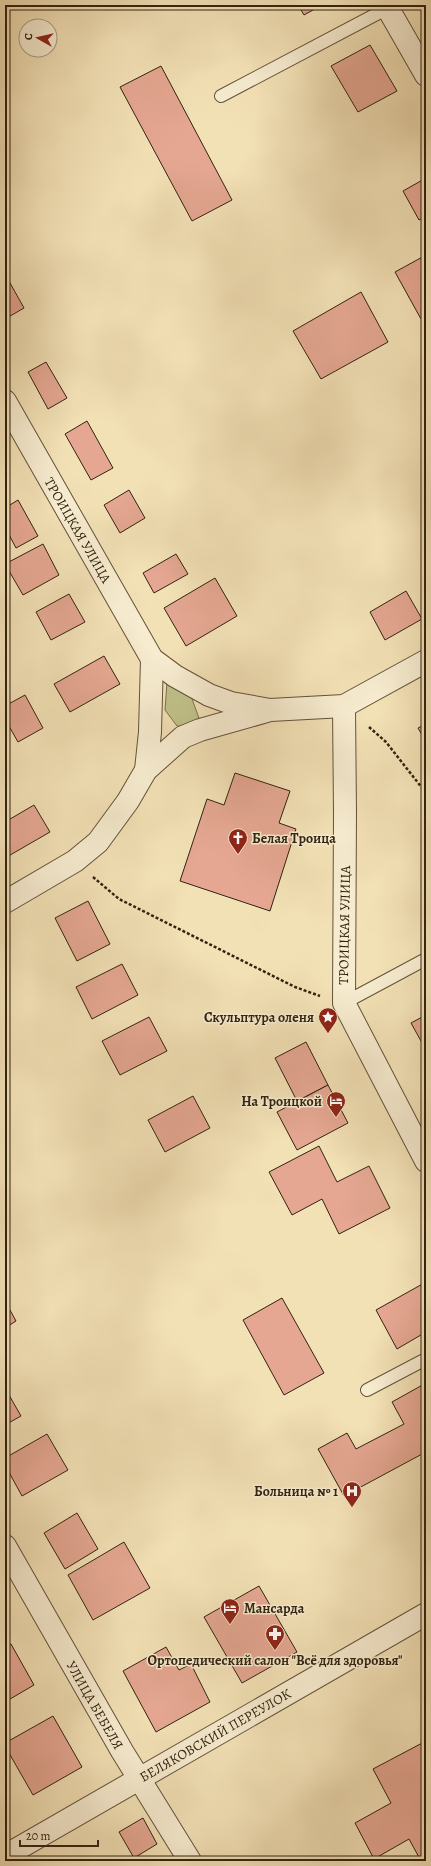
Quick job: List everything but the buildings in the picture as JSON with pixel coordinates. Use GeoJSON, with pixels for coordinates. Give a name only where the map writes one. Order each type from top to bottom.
{"type":"FeatureCollection","features":[{"type":"Feature","properties":{"kind":"street"},"geometry":{"type":"LineString","coordinates":[[387,6],[426,75]]}},
{"type":"Feature","properties":{"kind":"street","name":"ТРОИЦКАЯ УЛИЦА"},"geometry":{"type":"LineString","coordinates":[[5,401],[152,659],[175,676],[210,695],[231,703],[270,710],[344,706],[344,1003],[426,1162]]}},
{"type":"Feature","properties":{"kind":"street"},"geometry":{"type":"LineString","coordinates":[[146,770],[150,725],[152,659]]}},
{"type":"Feature","properties":{"kind":"street"},"geometry":{"type":"LineString","coordinates":[[344,706],[426,661]]}},
{"type":"Feature","properties":{"kind":"street"},"geometry":{"type":"LineString","coordinates":[[5,902],[75,861],[98,842],[128,801],[146,770],[183,737],[200,730],[270,710]]}},
{"type":"Feature","properties":{"kind":"street","name":"УЛИЦА БЕБЕЛЯ"},"geometry":{"type":"LineString","coordinates":[[5,1546],[122,1752],[190,1861]]}},
{"type":"Feature","properties":{"kind":"street","name":"БЕЛЯКОВСКИЙ ПЕРЕУЛОК"},"geometry":{"type":"LineString","coordinates":[[5,1856],[426,1614]]}},
{"type":"Feature","properties":{"kind":"lane"},"geometry":{"type":"LineString","coordinates":[[221,96],[387,6]]}},
{"type":"Feature","properties":{"kind":"lane"},"geometry":{"type":"LineString","coordinates":[[344,1003],[426,959]]}},
{"type":"Feature","properties":{"kind":"lane"},"geometry":{"type":"LineString","coordinates":[[367,1390],[426,1359]]}},
{"type":"Feature","properties":{"kind":"path"},"geometry":{"type":"LineString","coordinates":[[344,706],[386,742],[426,793]]}},
{"type":"Feature","properties":{"kind":"path"},"geometry":{"type":"LineString","coordinates":[[75,861],[119,899],[295,988],[344,1003]]}},
{"type":"Feature","properties":{"kind":"green space"},"geometry":{"type":"Polygon","coordinates":[[[167,682],[191,696],[200,721],[191,727],[177,726],[165,710],[167,682]]]}},
{"type":"Feature","properties":{"kind":"place","name":"Белая Троица"},"geometry":{"type":"Point","coordinates":[238,855]}},
{"type":"Feature","properties":{"kind":"place","name":"Скульптура оленя"},"geometry":{"type":"Point","coordinates":[328,1034]}},
{"type":"Feature","properties":{"kind":"place","name":"На Троицкой"},"geometry":{"type":"Point","coordinates":[336,1118]}},
{"type":"Feature","properties":{"kind":"place","name":"Больница № 1"},"geometry":{"type":"Point","coordinates":[352,1508]}},
{"type":"Feature","properties":{"kind":"place","name":"Мансарда"},"geometry":{"type":"Point","coordinates":[230,1625]}},
{"type":"Feature","properties":{"kind":"place","name":"Ортопедический салон \"Всё для здоровья\""},"geometry":{"type":"Point","coordinates":[275,1651]}}]}
